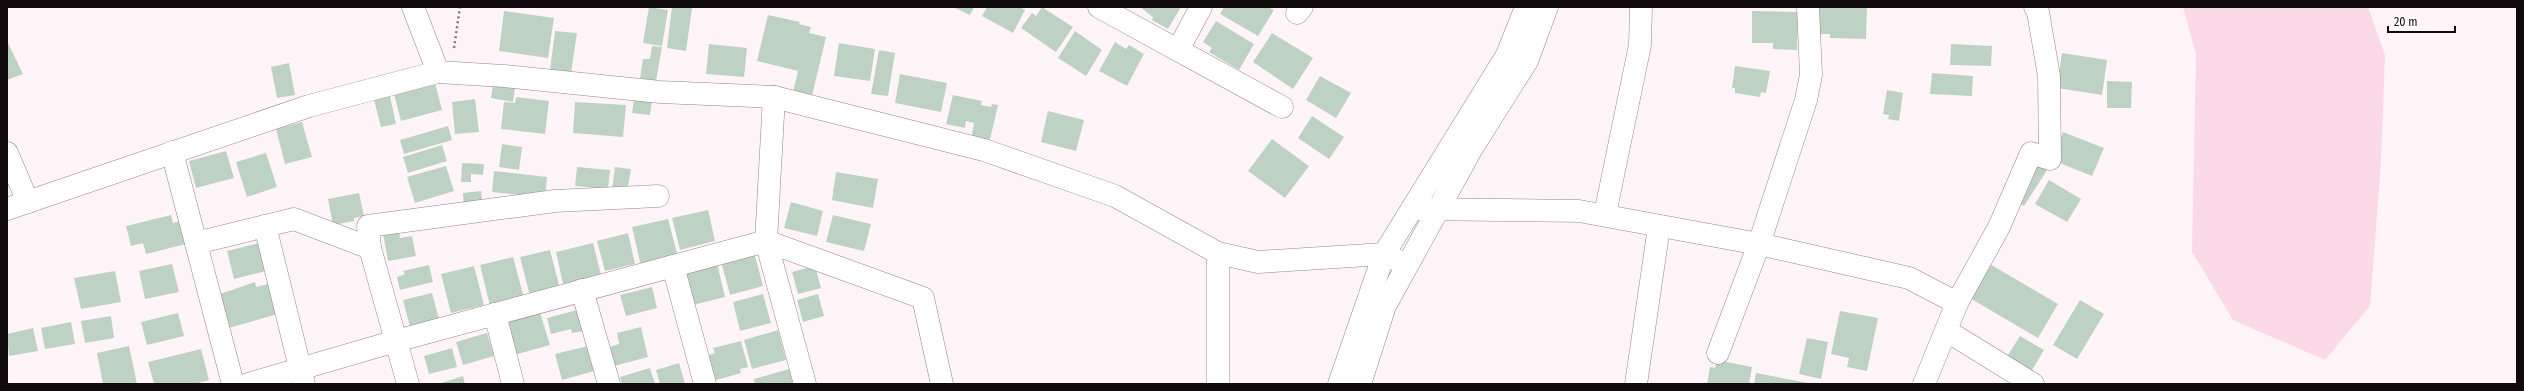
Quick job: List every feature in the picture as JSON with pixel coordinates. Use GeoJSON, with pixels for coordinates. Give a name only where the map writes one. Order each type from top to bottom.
{"type":"FeatureCollection","features":[{"type":"Feature","properties":{"kind":"street"},"geometry":{"type":"LineString","coordinates":[[413,7],[445,72]]}},
{"type":"Feature","properties":{"kind":"street"},"geometry":{"type":"LineString","coordinates":[[1099,7],[1282,107]]}},
{"type":"Feature","properties":{"kind":"street"},"geometry":{"type":"LineString","coordinates":[[1178,50],[1201,7]]}},
{"type":"Feature","properties":{"kind":"street"},"geometry":{"type":"LineString","coordinates":[[1339,384],[1384,254],[1507,55],[1526,7]]}},
{"type":"Feature","properties":{"kind":"street"},"geometry":{"type":"LineString","coordinates":[[1360,384],[1385,306],[1436,210],[1527,61],[1547,7]]}},
{"type":"Feature","properties":{"kind":"street"},"geometry":{"type":"LineString","coordinates":[[1605,214],[1640,45],[1641,7]]}},
{"type":"Feature","properties":{"kind":"street"},"geometry":{"type":"LineString","coordinates":[[1718,353],[1759,244],[1806,100],[1811,75],[1808,7]]}},
{"type":"Feature","properties":{"kind":"street"},"geometry":{"type":"LineString","coordinates":[[1924,384],[1947,331],[1957,303],[1999,227],[2031,153],[2050,159],[2049,76],[2038,12],[2035,7]]}},
{"type":"Feature","properties":{"kind":"street"},"geometry":{"type":"LineString","coordinates":[[7,209],[309,106],[445,72],[504,76],[660,92],[774,97],[984,150],[1115,196],[1218,253],[1258,262],[1384,254],[1407,265]]}},
{"type":"Feature","properties":{"kind":"street"},"geometry":{"type":"LineString","coordinates":[[774,97],[766,241],[805,384]]}},
{"type":"Feature","properties":{"kind":"street"},"geometry":{"type":"LineString","coordinates":[[172,152],[233,384]]}},
{"type":"Feature","properties":{"kind":"street"},"geometry":{"type":"LineString","coordinates":[[7,153],[28,202]]}},
{"type":"Feature","properties":{"kind":"street"},"geometry":{"type":"LineString","coordinates":[[408,384],[370,248],[368,226],[555,201],[658,196]]}},
{"type":"Feature","properties":{"kind":"street"},"geometry":{"type":"LineString","coordinates":[[1412,210],[1579,211],[1605,214],[1658,227],[1759,244],[1909,278],[1957,303]]}},
{"type":"Feature","properties":{"kind":"street"},"geometry":{"type":"LineString","coordinates":[[196,242],[294,219],[370,248]]}},
{"type":"Feature","properties":{"kind":"street"},"geometry":{"type":"LineString","coordinates":[[265,226],[302,377]]}},
{"type":"Feature","properties":{"kind":"street"},"geometry":{"type":"LineString","coordinates":[[1636,384],[1658,227]]}},
{"type":"Feature","properties":{"kind":"street"},"geometry":{"type":"LineString","coordinates":[[248,384],[302,377],[396,341],[766,241],[924,298],[942,384]]}},
{"type":"Feature","properties":{"kind":"street"},"geometry":{"type":"LineString","coordinates":[[1218,253],[1218,384]]}},
{"type":"Feature","properties":{"kind":"street"},"geometry":{"type":"LineString","coordinates":[[673,266],[705,384]]}},
{"type":"Feature","properties":{"kind":"street"},"geometry":{"type":"LineString","coordinates":[[582,290],[610,384]]}},
{"type":"Feature","properties":{"kind":"street"},"geometry":{"type":"LineString","coordinates":[[495,314],[513,384]]}},
{"type":"Feature","properties":{"kind":"street"},"geometry":{"type":"LineString","coordinates":[[1947,331],[2033,384]]}},
{"type":"Feature","properties":{"kind":"path"},"geometry":{"type":"LineString","coordinates":[[445,72],[460,7]]}},
{"type":"Feature","properties":{"kind":"shaded area"},"geometry":{"type":"Polygon","coordinates":[[[2183,7],[2368,7],[2385,55],[2381,163],[2370,306],[2325,360],[2233,320],[2192,252],[2196,54],[2183,7]]]}},
{"type":"Feature","properties":{"kind":"building"},"geometry":{"type":"Polygon","coordinates":[[[649,7],[668,10],[662,46],[643,43],[649,7]]]}},
{"type":"Feature","properties":{"kind":"building"},"geometry":{"type":"Polygon","coordinates":[[[672,7],[692,8],[686,51],[667,48],[672,7]]]}},
{"type":"Feature","properties":{"kind":"building"},"geometry":{"type":"Polygon","coordinates":[[[953,7],[974,7],[970,15],[953,7]]]}},
{"type":"Feature","properties":{"kind":"building"},"geometry":{"type":"Polygon","coordinates":[[[987,7],[1020,7],[1025,10],[1013,33],[982,16],[987,7]]]}},
{"type":"Feature","properties":{"kind":"building"},"geometry":{"type":"Polygon","coordinates":[[[1042,7],[1073,27],[1056,52],[1021,28],[1032,13],[1036,16],[1042,7]]]}},
{"type":"Feature","properties":{"kind":"building"},"geometry":{"type":"Polygon","coordinates":[[[1140,7],[1181,7],[1168,29],[1152,20],[1153,17],[1140,7]]]}},
{"type":"Feature","properties":{"kind":"building"},"geometry":{"type":"Polygon","coordinates":[[[1224,7],[1268,7],[1274,10],[1258,36],[1220,14],[1224,7]]]}},
{"type":"Feature","properties":{"kind":"building"},"geometry":{"type":"Polygon","coordinates":[[[1818,7],[1867,7],[1866,39],[1830,38],[1830,34],[1817,34],[1818,7]]]}},
{"type":"Feature","properties":{"kind":"building"},"geometry":{"type":"Polygon","coordinates":[[[504,11],[554,18],[548,58],[499,51],[504,11]]]}},
{"type":"Feature","properties":{"kind":"building"},"geometry":{"type":"Polygon","coordinates":[[[1752,11],[1798,12],[1797,50],[1773,49],[1773,43],[1752,43],[1752,11]]]}},
{"type":"Feature","properties":{"kind":"building"},"geometry":{"type":"Polygon","coordinates":[[[768,15],[800,22],[799,24],[811,27],[809,33],[826,37],[812,96],[793,92],[798,71],[757,61],[768,15]]]}},
{"type":"Feature","properties":{"kind":"building"},"geometry":{"type":"Polygon","coordinates":[[[1216,21],[1254,44],[1239,70],[1209,52],[1212,48],[1203,42],[1216,21]]]}},
{"type":"Feature","properties":{"kind":"building"},"geometry":{"type":"Polygon","coordinates":[[[555,31],[577,33],[571,73],[550,70],[555,31]]]}},
{"type":"Feature","properties":{"kind":"building"},"geometry":{"type":"Polygon","coordinates":[[[1075,31],[1102,50],[1086,76],[1058,58],[1075,31]]]}},
{"type":"Feature","properties":{"kind":"building"},"geometry":{"type":"Polygon","coordinates":[[[1272,33],[1313,58],[1293,89],[1253,62],[1272,33]]]}},
{"type":"Feature","properties":{"kind":"building"},"geometry":{"type":"Polygon","coordinates":[[[7,41],[23,74],[7,80],[7,41]]]}},
{"type":"Feature","properties":{"kind":"building"},"geometry":{"type":"Polygon","coordinates":[[[1115,42],[1126,49],[1129,45],[1144,54],[1127,86],[1099,71],[1115,42]]]}},
{"type":"Feature","properties":{"kind":"building"},"geometry":{"type":"Polygon","coordinates":[[[839,43],[875,49],[870,81],[834,76],[839,43]]]}},
{"type":"Feature","properties":{"kind":"building"},"geometry":{"type":"Polygon","coordinates":[[[709,44],[747,48],[744,77],[706,74],[709,44]]]}},
{"type":"Feature","properties":{"kind":"building"},"geometry":{"type":"Polygon","coordinates":[[[1951,44],[1992,46],[1991,66],[1950,65],[1951,44]]]}},
{"type":"Feature","properties":{"kind":"building"},"geometry":{"type":"Polygon","coordinates":[[[652,46],[662,47],[656,81],[640,79],[643,59],[650,59],[652,46]]]}},
{"type":"Feature","properties":{"kind":"building"},"geometry":{"type":"Polygon","coordinates":[[[879,50],[895,53],[888,96],[871,94],[879,50]]]}},
{"type":"Feature","properties":{"kind":"building"},"geometry":{"type":"Polygon","coordinates":[[[2062,53],[2107,60],[2102,95],[2057,88],[2062,53]]]}},
{"type":"Feature","properties":{"kind":"building"},"geometry":{"type":"Polygon","coordinates":[[[289,63],[295,95],[277,98],[271,67],[289,63]]]}},
{"type":"Feature","properties":{"kind":"building"},"geometry":{"type":"Polygon","coordinates":[[[1735,66],[1770,71],[1766,93],[1761,92],[1760,97],[1735,93],[1735,88],[1732,88],[1735,66]]]}},
{"type":"Feature","properties":{"kind":"building"},"geometry":{"type":"Polygon","coordinates":[[[1932,73],[1973,76],[1972,96],[1930,94],[1932,73]]]}},
{"type":"Feature","properties":{"kind":"building"},"geometry":{"type":"Polygon","coordinates":[[[900,74],[947,83],[941,112],[895,103],[900,74]]]}},
{"type":"Feature","properties":{"kind":"building"},"geometry":{"type":"Polygon","coordinates":[[[1320,76],[1351,93],[1336,118],[1306,100],[1320,76]]]}},
{"type":"Feature","properties":{"kind":"building"},"geometry":{"type":"Polygon","coordinates":[[[2107,81],[2132,82],[2131,108],[2107,108],[2107,81]]]}},
{"type":"Feature","properties":{"kind":"building"},"geometry":{"type":"Polygon","coordinates":[[[435,83],[442,110],[401,121],[394,94],[435,83]]]}},
{"type":"Feature","properties":{"kind":"building"},"geometry":{"type":"Polygon","coordinates":[[[493,84],[515,87],[513,102],[491,98],[493,84]]]}},
{"type":"Feature","properties":{"kind":"building"},"geometry":{"type":"Polygon","coordinates":[[[1887,90],[1903,93],[1899,121],[1888,119],[1889,115],[1883,114],[1887,90]]]}},
{"type":"Feature","properties":{"kind":"building"},"geometry":{"type":"Polygon","coordinates":[[[953,95],[982,101],[981,105],[991,107],[992,104],[998,105],[989,144],[971,140],[974,123],[966,121],[965,128],[946,124],[953,95]]]}},
{"type":"Feature","properties":{"kind":"building"},"geometry":{"type":"Polygon","coordinates":[[[390,96],[396,124],[381,127],[374,100],[390,96]]]}},
{"type":"Feature","properties":{"kind":"building"},"geometry":{"type":"Polygon","coordinates":[[[516,97],[549,101],[545,134],[501,129],[504,102],[515,103],[516,97]]]}},
{"type":"Feature","properties":{"kind":"building"},"geometry":{"type":"Polygon","coordinates":[[[634,98],[652,100],[650,115],[632,113],[634,98]]]}},
{"type":"Feature","properties":{"kind":"building"},"geometry":{"type":"Polygon","coordinates":[[[475,99],[479,132],[455,134],[452,102],[475,99]]]}},
{"type":"Feature","properties":{"kind":"building"},"geometry":{"type":"Polygon","coordinates":[[[575,102],[626,105],[623,137],[573,133],[575,102]]]}},
{"type":"Feature","properties":{"kind":"building"},"geometry":{"type":"Polygon","coordinates":[[[1048,111],[1084,120],[1076,151],[1041,142],[1048,111]]]}},
{"type":"Feature","properties":{"kind":"building"},"geometry":{"type":"Polygon","coordinates":[[[1312,116],[1344,137],[1329,159],[1298,138],[1312,116]]]}},
{"type":"Feature","properties":{"kind":"building"},"geometry":{"type":"Polygon","coordinates":[[[302,122],[312,157],[285,164],[276,129],[302,122]]]}},
{"type":"Feature","properties":{"kind":"building"},"geometry":{"type":"Polygon","coordinates":[[[448,126],[452,140],[404,154],[400,140],[448,126]]]}},
{"type":"Feature","properties":{"kind":"building"},"geometry":{"type":"Polygon","coordinates":[[[2063,132],[2104,148],[2092,176],[2052,160],[2063,132]]]}},
{"type":"Feature","properties":{"kind":"building"},"geometry":{"type":"Polygon","coordinates":[[[1272,139],[1309,166],[1285,198],[1248,171],[1272,139]]]}},
{"type":"Feature","properties":{"kind":"building"},"geometry":{"type":"Polygon","coordinates":[[[502,144],[522,147],[519,170],[499,167],[502,144]]]}},
{"type":"Feature","properties":{"kind":"building"},"geometry":{"type":"Polygon","coordinates":[[[442,145],[447,161],[408,173],[403,157],[442,145]]]}},
{"type":"Feature","properties":{"kind":"building"},"geometry":{"type":"Polygon","coordinates":[[[226,151],[234,178],[196,188],[189,161],[226,151]]]}},
{"type":"Feature","properties":{"kind":"building"},"geometry":{"type":"Polygon","coordinates":[[[266,153],[277,187],[247,197],[236,162],[266,153]]]}},
{"type":"Feature","properties":{"kind":"building"},"geometry":{"type":"Polygon","coordinates":[[[462,163],[484,164],[483,175],[471,174],[471,182],[461,182],[462,163]]]}},
{"type":"Feature","properties":{"kind":"building"},"geometry":{"type":"Polygon","coordinates":[[[2037,164],[2047,170],[2024,206],[2014,200],[2037,164]]]}},
{"type":"Feature","properties":{"kind":"building"},"geometry":{"type":"Polygon","coordinates":[[[446,166],[454,191],[415,203],[407,177],[446,166]]]}},
{"type":"Feature","properties":{"kind":"building"},"geometry":{"type":"Polygon","coordinates":[[[577,167],[610,170],[608,189],[575,186],[577,167]]]}},
{"type":"Feature","properties":{"kind":"building"},"geometry":{"type":"Polygon","coordinates":[[[615,167],[631,169],[627,192],[612,190],[615,167]]]}},
{"type":"Feature","properties":{"kind":"building"},"geometry":{"type":"Polygon","coordinates":[[[494,171],[547,177],[545,198],[492,192],[494,171]]]}},
{"type":"Feature","properties":{"kind":"building"},"geometry":{"type":"Polygon","coordinates":[[[836,172],[878,179],[873,208],[832,200],[836,172]]]}},
{"type":"Feature","properties":{"kind":"building"},"geometry":{"type":"Polygon","coordinates":[[[2049,180],[2081,199],[2067,222],[2035,204],[2049,180]]]}},
{"type":"Feature","properties":{"kind":"building"},"geometry":{"type":"Polygon","coordinates":[[[481,191],[483,208],[464,210],[463,193],[481,191]]]}},
{"type":"Feature","properties":{"kind":"building"},"geometry":{"type":"Polygon","coordinates":[[[359,193],[364,216],[354,218],[354,221],[333,225],[328,199],[359,193]]]}},
{"type":"Feature","properties":{"kind":"building"},"geometry":{"type":"Polygon","coordinates":[[[791,202],[823,211],[817,236],[784,228],[791,202]]]}},
{"type":"Feature","properties":{"kind":"building"},"geometry":{"type":"Polygon","coordinates":[[[708,210],[715,241],[680,250],[672,218],[708,210]]]}},
{"type":"Feature","properties":{"kind":"building"},"geometry":{"type":"Polygon","coordinates":[[[171,215],[173,223],[180,221],[186,244],[146,254],[143,243],[131,246],[126,226],[171,215]]]}},
{"type":"Feature","properties":{"kind":"building"},"geometry":{"type":"Polygon","coordinates":[[[833,215],[871,224],[864,251],[826,242],[833,215]]]}},
{"type":"Feature","properties":{"kind":"building"},"geometry":{"type":"Polygon","coordinates":[[[668,219],[678,257],[641,266],[632,227],[668,219]]]}},
{"type":"Feature","properties":{"kind":"building"},"geometry":{"type":"Polygon","coordinates":[[[399,231],[400,238],[412,236],[416,256],[388,261],[383,234],[399,231]]]}},
{"type":"Feature","properties":{"kind":"building"},"geometry":{"type":"Polygon","coordinates":[[[628,233],[635,264],[605,271],[597,241],[628,233]]]}},
{"type":"Feature","properties":{"kind":"building"},"geometry":{"type":"Polygon","coordinates":[[[259,243],[266,271],[234,279],[227,251],[259,243]]]}},
{"type":"Feature","properties":{"kind":"building"},"geometry":{"type":"Polygon","coordinates":[[[593,243],[601,275],[563,284],[556,252],[593,243]]]}},
{"type":"Feature","properties":{"kind":"building"},"geometry":{"type":"Polygon","coordinates":[[[550,250],[560,289],[530,296],[520,257],[550,250]]]}},
{"type":"Feature","properties":{"kind":"building"},"geometry":{"type":"Polygon","coordinates":[[[754,252],[763,286],[730,295],[721,261],[754,252]]]}},
{"type":"Feature","properties":{"kind":"building"},"geometry":{"type":"Polygon","coordinates":[[[513,257],[524,298],[490,306],[480,265],[513,257]]]}},
{"type":"Feature","properties":{"kind":"building"},"geometry":{"type":"Polygon","coordinates":[[[717,263],[725,297],[689,306],[680,272],[717,263]]]}},
{"type":"Feature","properties":{"kind":"building"},"geometry":{"type":"Polygon","coordinates":[[[1988,263],[2058,304],[2038,338],[1968,297],[1988,263]]]}},
{"type":"Feature","properties":{"kind":"building"},"geometry":{"type":"Polygon","coordinates":[[[172,264],[179,292],[145,299],[139,271],[172,264]]]}},
{"type":"Feature","properties":{"kind":"building"},"geometry":{"type":"Polygon","coordinates":[[[429,265],[433,282],[400,290],[397,277],[405,274],[403,271],[429,265]]]}},
{"type":"Feature","properties":{"kind":"building"},"geometry":{"type":"Polygon","coordinates":[[[474,266],[484,305],[451,313],[441,274],[474,266]]]}},
{"type":"Feature","properties":{"kind":"building"},"geometry":{"type":"Polygon","coordinates":[[[815,266],[821,288],[798,294],[792,272],[815,266]]]}},
{"type":"Feature","properties":{"kind":"building"},"geometry":{"type":"Polygon","coordinates":[[[115,271],[121,302],[81,309],[74,278],[115,271]]]}},
{"type":"Feature","properties":{"kind":"building"},"geometry":{"type":"Polygon","coordinates":[[[255,282],[256,287],[272,283],[281,313],[229,328],[220,294],[255,282]]]}},
{"type":"Feature","properties":{"kind":"building"},"geometry":{"type":"Polygon","coordinates":[[[652,287],[657,308],[626,316],[620,295],[652,287]]]}},
{"type":"Feature","properties":{"kind":"building"},"geometry":{"type":"Polygon","coordinates":[[[432,293],[439,319],[410,327],[403,300],[432,293]]]}},
{"type":"Feature","properties":{"kind":"building"},"geometry":{"type":"Polygon","coordinates":[[[763,294],[771,323],[740,331],[733,302],[763,294]]]}},
{"type":"Feature","properties":{"kind":"building"},"geometry":{"type":"Polygon","coordinates":[[[818,294],[824,316],[803,322],[797,300],[818,294]]]}},
{"type":"Feature","properties":{"kind":"building"},"geometry":{"type":"Polygon","coordinates":[[[2080,300],[2104,314],[2077,359],[2053,345],[2080,300]]]}},
{"type":"Feature","properties":{"kind":"building"},"geometry":{"type":"Polygon","coordinates":[[[539,309],[550,345],[514,355],[504,319],[539,309]]]}},
{"type":"Feature","properties":{"kind":"building"},"geometry":{"type":"Polygon","coordinates":[[[577,310],[583,331],[572,333],[571,329],[551,334],[547,318],[577,310]]]}},
{"type":"Feature","properties":{"kind":"building"},"geometry":{"type":"Polygon","coordinates":[[[1840,311],[1878,318],[1867,371],[1847,367],[1849,358],[1831,354],[1840,311]]]}},
{"type":"Feature","properties":{"kind":"building"},"geometry":{"type":"Polygon","coordinates":[[[178,313],[184,336],[147,345],[141,322],[178,313]]]}},
{"type":"Feature","properties":{"kind":"building"},"geometry":{"type":"Polygon","coordinates":[[[111,316],[114,338],[85,343],[81,321],[111,316]]]}},
{"type":"Feature","properties":{"kind":"building"},"geometry":{"type":"Polygon","coordinates":[[[71,322],[75,344],[45,349],[41,328],[71,322]]]}},
{"type":"Feature","properties":{"kind":"building"},"geometry":{"type":"Polygon","coordinates":[[[641,327],[648,357],[614,366],[609,347],[619,344],[617,333],[641,327]]]}},
{"type":"Feature","properties":{"kind":"building"},"geometry":{"type":"Polygon","coordinates":[[[33,328],[38,351],[9,356],[7,334],[33,328]]]}},
{"type":"Feature","properties":{"kind":"building"},"geometry":{"type":"Polygon","coordinates":[[[778,330],[786,360],[752,369],[744,340],[778,330]]]}},
{"type":"Feature","properties":{"kind":"building"},"geometry":{"type":"Polygon","coordinates":[[[487,333],[494,356],[463,365],[456,342],[487,333]]]}},
{"type":"Feature","properties":{"kind":"building"},"geometry":{"type":"Polygon","coordinates":[[[2020,336],[2044,350],[2029,375],[2005,360],[2020,336]]]}},
{"type":"Feature","properties":{"kind":"building"},"geometry":{"type":"Polygon","coordinates":[[[1807,338],[1828,342],[1821,379],[1799,374],[1807,338]]]}},
{"type":"Feature","properties":{"kind":"building"},"geometry":{"type":"Polygon","coordinates":[[[741,341],[748,367],[740,369],[741,373],[713,381],[706,356],[715,353],[713,348],[741,341]]]}},
{"type":"Feature","properties":{"kind":"building"},"geometry":{"type":"Polygon","coordinates":[[[129,346],[137,384],[103,384],[97,353],[129,346]]]}},
{"type":"Feature","properties":{"kind":"building"},"geometry":{"type":"Polygon","coordinates":[[[588,346],[594,371],[562,380],[555,354],[588,346]]]}},
{"type":"Feature","properties":{"kind":"building"},"geometry":{"type":"Polygon","coordinates":[[[452,348],[457,367],[429,374],[424,356],[452,348]]]}},
{"type":"Feature","properties":{"kind":"building"},"geometry":{"type":"Polygon","coordinates":[[[201,349],[209,380],[195,384],[154,384],[148,362],[201,349]]]}},
{"type":"Feature","properties":{"kind":"building"},"geometry":{"type":"Polygon","coordinates":[[[1717,360],[1752,367],[1749,384],[1707,384],[1710,367],[1715,368],[1717,360]]]}},
{"type":"Feature","properties":{"kind":"building"},"geometry":{"type":"Polygon","coordinates":[[[679,363],[685,384],[660,384],[656,370],[679,363]]]}},
{"type":"Feature","properties":{"kind":"building"},"geometry":{"type":"Polygon","coordinates":[[[650,368],[655,384],[622,384],[620,377],[650,368]]]}},
{"type":"Feature","properties":{"kind":"building"},"geometry":{"type":"Polygon","coordinates":[[[789,369],[793,384],[755,384],[754,379],[789,369]]]}},
{"type":"Feature","properties":{"kind":"building"},"geometry":{"type":"Polygon","coordinates":[[[1756,373],[1808,383],[1808,384],[1754,384],[1756,373]]]}},
{"type":"Feature","properties":{"kind":"building"},"geometry":{"type":"Polygon","coordinates":[[[463,376],[465,384],[438,384],[463,376]]]}}]}
